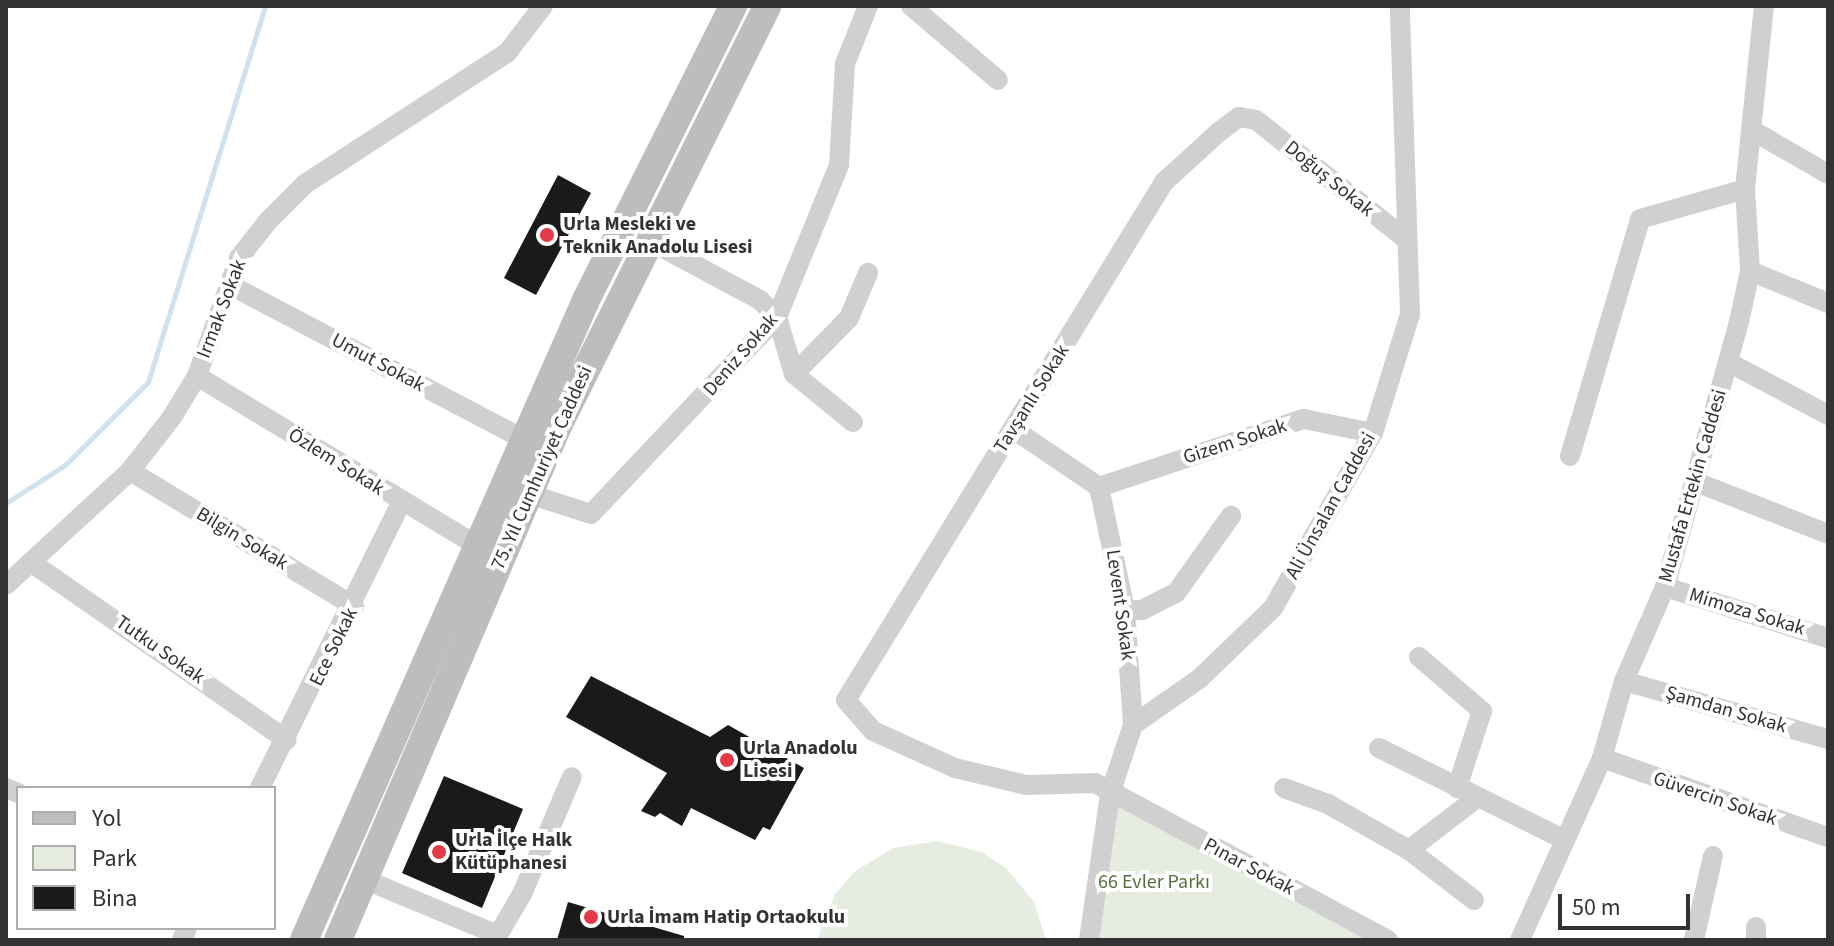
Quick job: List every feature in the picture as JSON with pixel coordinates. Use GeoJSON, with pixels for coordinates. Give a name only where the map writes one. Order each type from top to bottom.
{"type":"FeatureCollection","features":[{"type":"Feature","properties":{"kind":"street","name":"Irmak Sokak"},"geometry":{"type":"LineString","coordinates":[[6,585],[130,471],[197,376],[239,258],[305,184],[507,53],[543,6]]}},
{"type":"Feature","properties":{"kind":"street","name":"75. Yıl Cumhuriyet Caddesi"},"geometry":{"type":"LineString","coordinates":[[304,940],[586,300],[733,6]]}},
{"type":"Feature","properties":{"kind":"street","name":"75. Yıl Cumhuriyet Caddesi"},"geometry":{"type":"LineString","coordinates":[[338,940],[361,878],[529,494],[767,6]]}},
{"type":"Feature","properties":{"kind":"street","name":"Deniz Sokak"},"geometry":{"type":"LineString","coordinates":[[529,494],[591,514],[777,317],[839,165],[845,64],[868,6]]}},
{"type":"Feature","properties":{"kind":"street"},"geometry":{"type":"LineString","coordinates":[[911,6],[998,80]]}},
{"type":"Feature","properties":{"kind":"street","name":"Ali Ünsalan Caddesi"},"geometry":{"type":"LineString","coordinates":[[1133,725],[1199,679],[1273,608],[1373,433],[1410,314],[1403,237],[1400,6]]}},
{"type":"Feature","properties":{"kind":"street","name":"Mustafa Ertekin Caddesi"},"geometry":{"type":"LineString","coordinates":[[1520,940],[1561,838],[1602,758],[1624,681],[1665,587],[1728,362],[1750,271],[1745,189],[1755,132],[1764,6]]}},
{"type":"Feature","properties":{"kind":"street","name":"Doğuş Sokak"},"geometry":{"type":"LineString","coordinates":[[1247,118],[1403,237]]}},
{"type":"Feature","properties":{"kind":"street","name":"Tavşanlı Sokak"},"geometry":{"type":"LineString","coordinates":[[873,731],[846,700],[1164,182],[1247,118]]}},
{"type":"Feature","properties":{"kind":"street"},"geometry":{"type":"LineString","coordinates":[[1755,132],[1828,174]]}},
{"type":"Feature","properties":{"kind":"street"},"geometry":{"type":"LineString","coordinates":[[1570,456],[1640,219],[1745,189]]}},
{"type":"Feature","properties":{"kind":"street"},"geometry":{"type":"LineString","coordinates":[[650,241],[760,300],[777,317],[794,374],[853,422]]}},
{"type":"Feature","properties":{"kind":"street"},"geometry":{"type":"LineString","coordinates":[[1750,271],[1828,303]]}},
{"type":"Feature","properties":{"kind":"street"},"geometry":{"type":"LineString","coordinates":[[794,374],[849,318],[868,273]]}},
{"type":"Feature","properties":{"kind":"street","name":"Umut Sokak"},"geometry":{"type":"LineString","coordinates":[[230,285],[525,440]]}},
{"type":"Feature","properties":{"kind":"street"},"geometry":{"type":"LineString","coordinates":[[1728,362],[1828,415]]}},
{"type":"Feature","properties":{"kind":"street","name":"Özlem Sokak"},"geometry":{"type":"LineString","coordinates":[[197,376],[401,503],[478,546]]}},
{"type":"Feature","properties":{"kind":"street","name":"Gizem Sokak"},"geometry":{"type":"LineString","coordinates":[[1099,487],[1304,419],[1373,433]]}},
{"type":"Feature","properties":{"kind":"street"},"geometry":{"type":"LineString","coordinates":[[1013,429],[1099,487]]}},
{"type":"Feature","properties":{"kind":"street","name":"Bilgin Sokak"},"geometry":{"type":"LineString","coordinates":[[130,471],[354,606]]}},
{"type":"Feature","properties":{"kind":"street"},"geometry":{"type":"LineString","coordinates":[[1696,482],[1828,534]]}},
{"type":"Feature","properties":{"kind":"street","name":"Levent Sokak"},"geometry":{"type":"LineString","coordinates":[[1099,487],[1125,610],[1133,725]]}},
{"type":"Feature","properties":{"kind":"street","name":"Ece Sokak"},"geometry":{"type":"LineString","coordinates":[[261,786],[354,606],[401,503]]}},
{"type":"Feature","properties":{"kind":"street"},"geometry":{"type":"LineString","coordinates":[[1125,610],[1142,610],[1176,593],[1231,516]]}},
{"type":"Feature","properties":{"kind":"street","name":"Tutku Sokak"},"geometry":{"type":"LineString","coordinates":[[32,563],[287,740]]}},
{"type":"Feature","properties":{"kind":"street","name":"Mimoza Sokak"},"geometry":{"type":"LineString","coordinates":[[1665,587],[1828,638]]}},
{"type":"Feature","properties":{"kind":"street"},"geometry":{"type":"LineString","coordinates":[[1409,850],[1465,794],[1482,711],[1419,657]]}},
{"type":"Feature","properties":{"kind":"street","name":"Şamdan Sokak"},"geometry":{"type":"LineString","coordinates":[[1624,681],[1828,739]]}},
{"type":"Feature","properties":{"kind":"street"},"geometry":{"type":"LineString","coordinates":[[1089,940],[1110,794],[1133,725]]}},
{"type":"Feature","properties":{"kind":"street","name":"Pınar Sokak"},"geometry":{"type":"LineString","coordinates":[[873,731],[955,768],[1026,785],[1095,783],[1110,794],[1388,940]]}},
{"type":"Feature","properties":{"kind":"street"},"geometry":{"type":"LineString","coordinates":[[1379,748],[1465,794],[1561,838]]}},
{"type":"Feature","properties":{"kind":"street","name":"Güvercin Sokak"},"geometry":{"type":"LineString","coordinates":[[1602,758],[1828,837]]}},
{"type":"Feature","properties":{"kind":"street"},"geometry":{"type":"LineString","coordinates":[[361,878],[496,938],[572,777]]}},
{"type":"Feature","properties":{"kind":"street"},"geometry":{"type":"LineString","coordinates":[[1284,788],[1328,804],[1409,850],[1474,900]]}},
{"type":"Feature","properties":{"kind":"street"},"geometry":{"type":"LineString","coordinates":[[1694,940],[1713,856]]}},
{"type":"Feature","properties":{"kind":"green space","name":"66 Evler Parkı"},"geometry":{"type":"Polygon","coordinates":[[[1110,794],[1388,940],[1089,940],[1110,794]]]}},
{"type":"Feature","properties":{"kind":"green space"},"geometry":{"type":"Polygon","coordinates":[[[937,841],[981,852],[1006,868],[1034,902],[1046,940],[817,940],[835,894],[854,872],[893,848],[937,841]]]}},
{"type":"Feature","properties":{"kind":"building","name":"Urla Mesleki ve Teknik Anadolu Lisesi"},"geometry":{"type":"Polygon","coordinates":[[[558,175],[591,193],[536,295],[504,278],[558,175]]]}},
{"type":"Feature","properties":{"kind":"building","name":"Urla Anadolu Lisesi"},"geometry":{"type":"Polygon","coordinates":[[[591,676],[710,737],[728,725],[804,768],[770,830],[763,827],[755,840],[691,808],[682,826],[660,813],[655,817],[641,811],[667,773],[566,717],[591,676]]]}},
{"type":"Feature","properties":{"kind":"building"},"geometry":{"type":"Polygon","coordinates":[[[444,776],[523,809],[482,908],[402,873],[444,776]]]}},
{"type":"Feature","properties":{"kind":"building","name":"Urla İmam Hatip Ortaokulu"},"geometry":{"type":"Polygon","coordinates":[[[568,902],[684,936],[684,940],[557,940],[568,902]]]}},
{"type":"Feature","properties":{"kind":"waterway"},"geometry":{"type":"LineString","coordinates":[[6,503],[65,465],[148,382],[265,6]]}},
{"type":"Feature","properties":{"kind":"place","name":"Urla Mesleki ve Teknik Anadolu Lisesi"},"geometry":{"type":"Point","coordinates":[547,235]}},
{"type":"Feature","properties":{"kind":"place","name":"Urla Anadolu Lisesi"},"geometry":{"type":"Point","coordinates":[727,760]}},
{"type":"Feature","properties":{"kind":"place","name":"Urla İlçe Halk Kütüphanesi"},"geometry":{"type":"Point","coordinates":[439,852]}},
{"type":"Feature","properties":{"kind":"place","name":"Urla İmam Hatip Ortaokulu"},"geometry":{"type":"Point","coordinates":[591,917]}}]}
